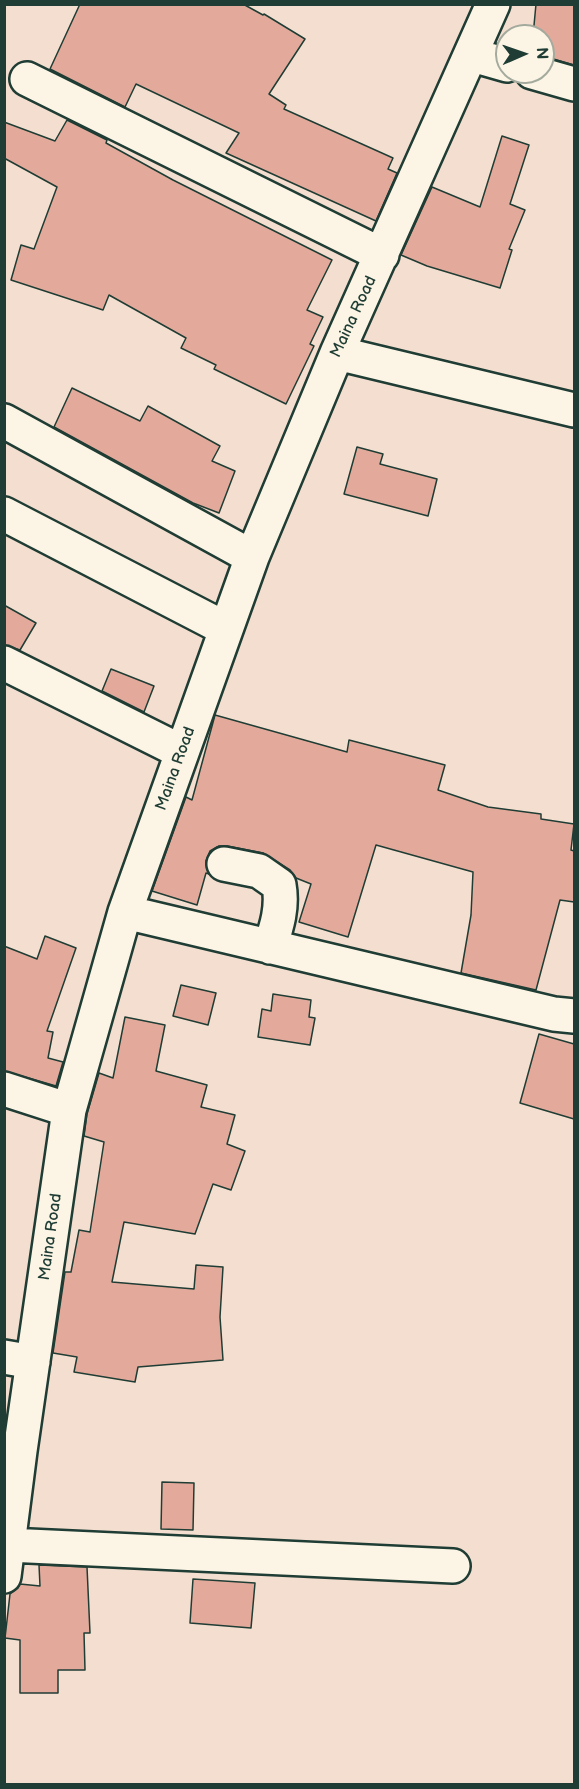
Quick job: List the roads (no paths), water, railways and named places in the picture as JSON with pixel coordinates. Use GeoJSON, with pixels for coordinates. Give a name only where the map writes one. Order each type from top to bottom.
{"type":"FeatureCollection","features":[{"type":"Feature","properties":{"kind":"street","name":"Maina Road"},"geometry":{"type":"LineString","coordinates":[[6,1560],[19,1360],[69,1110],[125,912],[252,557],[336,353],[493,4]]}},
{"type":"Feature","properties":{"kind":"street"},"geometry":{"type":"LineString","coordinates":[[472,55],[495,62]]}},
{"type":"Feature","properties":{"kind":"street"},"geometry":{"type":"LineString","coordinates":[[27,79],[382,255]]}},
{"type":"Feature","properties":{"kind":"street"},"geometry":{"type":"LineString","coordinates":[[555,79],[574,84]]}},
{"type":"Feature","properties":{"kind":"street"},"geometry":{"type":"LineString","coordinates":[[336,353],[574,410]]}},
{"type":"Feature","properties":{"kind":"street"},"geometry":{"type":"LineString","coordinates":[[4,421],[252,557]]}},
{"type":"Feature","properties":{"kind":"street"},"geometry":{"type":"LineString","coordinates":[[4,514],[226,629]]}},
{"type":"Feature","properties":{"kind":"street"},"geometry":{"type":"LineString","coordinates":[[4,663],[182,752]]}},
{"type":"Feature","properties":{"kind":"street"},"geometry":{"type":"LineString","coordinates":[[224,864],[259,871],[279,885],[282,899],[279,919],[270,947]]}},
{"type":"Feature","properties":{"kind":"street"},"geometry":{"type":"LineString","coordinates":[[125,912],[554,1014],[574,1016]]}},
{"type":"Feature","properties":{"kind":"street"},"geometry":{"type":"LineString","coordinates":[[4,1089],[69,1110]]}},
{"type":"Feature","properties":{"kind":"street"},"geometry":{"type":"LineString","coordinates":[[6,1560],[453,1566]]}}]}
